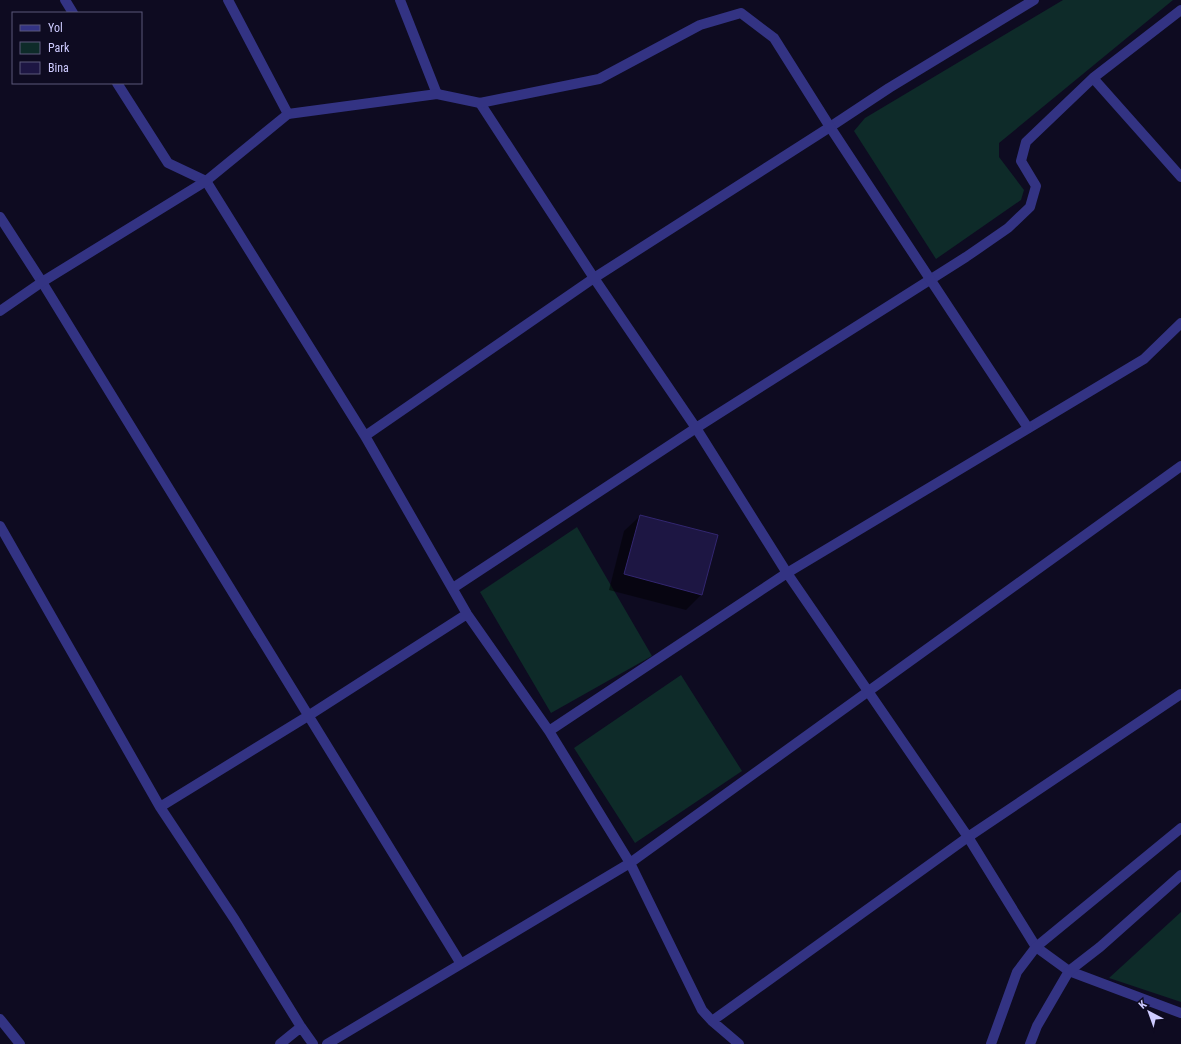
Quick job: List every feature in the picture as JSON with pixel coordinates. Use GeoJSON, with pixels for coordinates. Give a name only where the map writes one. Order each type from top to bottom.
{"type":"FeatureCollection","features":[{"type":"Feature","properties":{"kind":"street"},"geometry":{"type":"LineString","coordinates":[[65,0],[72,12]]}},
{"type":"Feature","properties":{"kind":"street"},"geometry":{"type":"LineString","coordinates":[[228,0],[288,114]]}},
{"type":"Feature","properties":{"kind":"street"},"geometry":{"type":"LineString","coordinates":[[400,0],[437,94]]}},
{"type":"Feature","properties":{"kind":"street"},"geometry":{"type":"LineString","coordinates":[[365,436],[594,278],[889,88],[1034,0]]}},
{"type":"Feature","properties":{"kind":"street"},"geometry":{"type":"LineString","coordinates":[[453,588],[696,428],[1008,228],[1030,207],[1036,186],[1021,161],[1026,142],[1093,78],[1181,10]]}},
{"type":"Feature","properties":{"kind":"street"},"geometry":{"type":"LineString","coordinates":[[0,311],[42,282],[206,181],[288,114],[437,94],[480,103],[599,79],[700,25],[741,13],[774,38],[830,127],[1028,428]]}},
{"type":"Feature","properties":{"kind":"street"},"geometry":{"type":"LineString","coordinates":[[1093,78],[1181,177]]}},
{"type":"Feature","properties":{"kind":"street"},"geometry":{"type":"LineString","coordinates":[[118,84],[168,163],[206,181],[365,436],[468,614],[549,731],[630,863],[702,1010],[712,1021],[740,1044]]}},
{"type":"Feature","properties":{"kind":"street"},"geometry":{"type":"LineString","coordinates":[[480,103],[594,278],[696,428],[787,574],[968,837],[1036,947],[1069,971],[1181,1013]]}},
{"type":"Feature","properties":{"kind":"street"},"geometry":{"type":"LineString","coordinates":[[0,217],[42,282],[461,964]]}},
{"type":"Feature","properties":{"kind":"street"},"geometry":{"type":"LineString","coordinates":[[549,731],[787,574],[1144,359],[1181,323]]}},
{"type":"Feature","properties":{"kind":"street"},"geometry":{"type":"LineString","coordinates":[[327,1044],[630,863],[1181,466]]}},
{"type":"Feature","properties":{"kind":"street"},"geometry":{"type":"LineString","coordinates":[[0,526],[160,806],[235,920],[313,1044]]}},
{"type":"Feature","properties":{"kind":"street"},"geometry":{"type":"LineString","coordinates":[[160,806],[308,716],[468,614]]}},
{"type":"Feature","properties":{"kind":"street"},"geometry":{"type":"LineString","coordinates":[[712,1021],[968,837],[1181,694]]}},
{"type":"Feature","properties":{"kind":"street"},"geometry":{"type":"LineString","coordinates":[[991,1044],[1017,972],[1036,947],[1181,828]]}},
{"type":"Feature","properties":{"kind":"street"},"geometry":{"type":"LineString","coordinates":[[1030,1044],[1037,1026],[1069,971],[1100,947],[1181,875]]}},
{"type":"Feature","properties":{"kind":"street"},"geometry":{"type":"LineString","coordinates":[[0,1019],[20,1044]]}},
{"type":"Feature","properties":{"kind":"street"},"geometry":{"type":"LineString","coordinates":[[280,1044],[301,1027]]}},
{"type":"Feature","properties":{"kind":"green space"},"geometry":{"type":"Polygon","coordinates":[[[1063,0],[1173,0],[999,143],[999,157],[1024,190],[1021,200],[936,259],[854,131],[865,118],[1063,0]]]}},
{"type":"Feature","properties":{"kind":"green space"},"geometry":{"type":"Polygon","coordinates":[[[577,527],[652,656],[551,713],[480,592],[577,527]]]}},
{"type":"Feature","properties":{"kind":"green space"},"geometry":{"type":"Polygon","coordinates":[[[681,675],[742,771],[635,843],[574,748],[681,675]]]}},
{"type":"Feature","properties":{"kind":"green space"},"geometry":{"type":"Polygon","coordinates":[[[1181,912],[1181,1002],[1109,978],[1181,912]]]}},
{"type":"Feature","properties":{"kind":"building"},"geometry":{"type":"Polygon","coordinates":[[[640,515],[718,535],[702,595],[624,574],[640,515]]]}}]}
